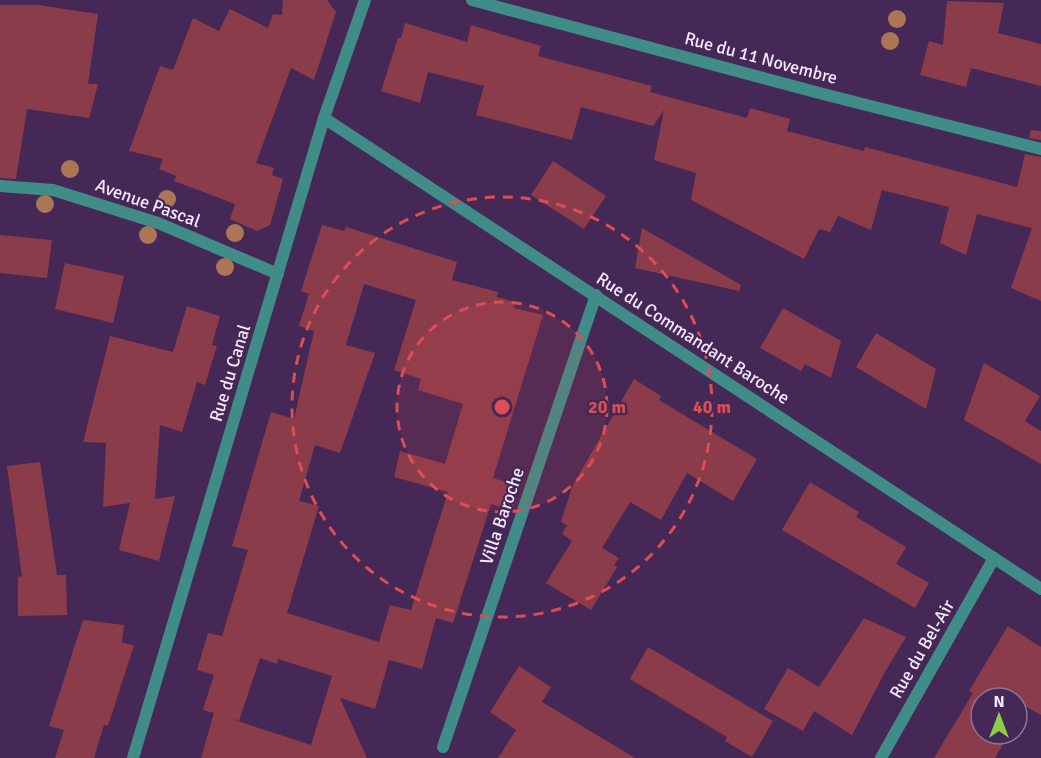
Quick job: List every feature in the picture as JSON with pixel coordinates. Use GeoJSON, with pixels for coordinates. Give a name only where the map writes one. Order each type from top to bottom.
{"type":"FeatureCollection","features":[{"type":"Feature","properties":{"kind":"street","name":"Rue du Canal"},"geometry":{"type":"LineString","coordinates":[[133,758],[324,118],[364,0]]}},
{"type":"Feature","properties":{"kind":"street","name":"Rue du 11 Novembre"},"geometry":{"type":"LineString","coordinates":[[472,0],[823,94],[1041,149]]}},
{"type":"Feature","properties":{"kind":"street","name":"Rue du Commandant Baroche"},"geometry":{"type":"LineString","coordinates":[[324,118],[1041,589]]}},
{"type":"Feature","properties":{"kind":"street","name":"Avenue Pascal"},"geometry":{"type":"LineString","coordinates":[[0,186],[53,190],[147,220],[278,274]]}},
{"type":"Feature","properties":{"kind":"street","name":"Villa Baroche"},"geometry":{"type":"LineString","coordinates":[[443,747],[596,295]]}},
{"type":"Feature","properties":{"kind":"street","name":"Rue du Bel-Air"},"geometry":{"type":"LineString","coordinates":[[881,758],[994,558]]}},
{"type":"Feature","properties":{"kind":"building"},"geometry":{"type":"Polygon","coordinates":[[[283,0],[327,0],[336,12],[314,80],[291,68],[256,163],[274,168],[272,175],[283,179],[270,225],[257,231],[230,219],[235,204],[174,181],[176,176],[159,169],[163,159],[129,151],[160,66],[173,70],[193,18],[219,31],[230,9],[268,28],[273,14],[282,15],[283,0]]]}},
{"type":"Feature","properties":{"kind":"building"},"geometry":{"type":"Polygon","coordinates":[[[947,1],[1004,3],[998,33],[1041,44],[1041,86],[971,68],[966,87],[920,75],[929,41],[943,45],[947,1]]]}},
{"type":"Feature","properties":{"kind":"building"},"geometry":{"type":"Polygon","coordinates":[[[0,5],[38,5],[98,14],[88,84],[98,84],[89,118],[27,109],[16,179],[0,178],[0,5]]]}},
{"type":"Feature","properties":{"kind":"building"},"geometry":{"type":"Polygon","coordinates":[[[405,23],[467,42],[471,25],[541,46],[538,56],[652,86],[650,92],[747,118],[750,108],[790,119],[787,131],[864,151],[865,147],[1017,187],[1025,154],[1041,157],[1041,301],[1011,288],[1032,228],[977,214],[966,255],[940,243],[949,207],[882,190],[871,230],[838,216],[830,232],[819,229],[804,259],[691,200],[696,173],[654,160],[664,110],[653,126],[581,107],[572,140],[476,115],[484,86],[428,72],[420,103],[381,91],[405,23]]]}},
{"type":"Feature","properties":{"kind":"building"},"geometry":{"type":"Polygon","coordinates":[[[1031,130],[1041,131],[1041,140],[1029,138],[1031,130]]]}},
{"type":"Feature","properties":{"kind":"building"},"geometry":{"type":"Polygon","coordinates":[[[553,161],[606,196],[584,229],[531,195],[553,161]]]}},
{"type":"Feature","properties":{"kind":"building"},"geometry":{"type":"Polygon","coordinates":[[[322,225],[344,231],[346,227],[457,262],[452,280],[498,292],[497,297],[515,302],[514,308],[543,315],[493,478],[519,486],[512,510],[491,504],[453,623],[436,618],[422,669],[389,660],[375,709],[340,698],[367,758],[201,758],[214,713],[203,710],[214,675],[197,670],[208,633],[222,636],[248,550],[232,546],[271,412],[294,419],[314,331],[299,326],[309,294],[301,291],[322,225]],[[364,284],[346,345],[375,353],[340,453],[315,445],[299,501],[319,506],[287,613],[379,642],[390,605],[411,610],[448,492],[394,477],[400,451],[445,464],[463,404],[418,390],[421,379],[394,370],[416,300],[364,284]],[[260,658],[239,721],[225,717],[311,745],[332,676],[278,659],[277,664],[260,658]]]}},
{"type":"Feature","properties":{"kind":"building"},"geometry":{"type":"Polygon","coordinates":[[[642,228],[741,285],[739,291],[635,268],[642,228]]]}},
{"type":"Feature","properties":{"kind":"building"},"geometry":{"type":"Polygon","coordinates":[[[0,235],[52,240],[47,278],[0,273],[0,235]]]}},
{"type":"Feature","properties":{"kind":"building"},"geometry":{"type":"Polygon","coordinates":[[[65,263],[124,276],[113,323],[55,309],[65,263]]]}},
{"type":"Feature","properties":{"kind":"building"},"geometry":{"type":"Polygon","coordinates":[[[187,306],[220,316],[212,345],[217,346],[205,385],[197,382],[182,432],[160,425],[155,499],[175,496],[159,561],[119,550],[130,503],[103,507],[106,443],[83,442],[110,336],[173,352],[187,306]]]}},
{"type":"Feature","properties":{"kind":"building"},"geometry":{"type":"Polygon","coordinates":[[[783,308],[841,341],[831,378],[805,364],[801,371],[760,348],[783,308]]]}},
{"type":"Feature","properties":{"kind":"building"},"geometry":{"type":"Polygon","coordinates":[[[876,333],[936,369],[926,409],[856,367],[876,333]]]}},
{"type":"Feature","properties":{"kind":"building"},"geometry":{"type":"Polygon","coordinates":[[[984,363],[1040,396],[1025,421],[1041,431],[1041,464],[964,420],[984,363]]]}},
{"type":"Feature","properties":{"kind":"building"},"geometry":{"type":"Polygon","coordinates":[[[634,379],[661,396],[659,400],[757,459],[733,501],[687,473],[661,520],[630,502],[602,548],[619,558],[614,565],[617,567],[591,610],[546,583],[572,541],[562,534],[567,525],[561,522],[572,487],[634,379]]]}},
{"type":"Feature","properties":{"kind":"building"},"geometry":{"type":"Polygon","coordinates":[[[40,462],[57,575],[66,575],[67,615],[18,616],[18,577],[22,576],[7,466],[40,462]]]}},
{"type":"Feature","properties":{"kind":"building"},"geometry":{"type":"Polygon","coordinates":[[[810,482],[859,512],[856,517],[906,547],[896,564],[929,583],[915,608],[782,530],[810,482]]]}},
{"type":"Feature","properties":{"kind":"building"},"geometry":{"type":"Polygon","coordinates":[[[864,618],[906,637],[852,735],[814,711],[803,731],[764,709],[788,668],[819,687],[864,618]]]}},
{"type":"Feature","properties":{"kind":"building"},"geometry":{"type":"Polygon","coordinates":[[[83,620],[124,625],[122,643],[134,645],[108,726],[104,725],[94,758],[55,758],[64,730],[49,726],[83,620]]]}},
{"type":"Feature","properties":{"kind":"building"},"geometry":{"type":"Polygon","coordinates":[[[1008,626],[1041,647],[1041,715],[1029,708],[1029,686],[972,686],[1008,626]]]}},
{"type":"Feature","properties":{"kind":"building"},"geometry":{"type":"Polygon","coordinates":[[[648,647],[773,721],[752,757],[725,741],[727,737],[630,679],[648,647]]]}},
{"type":"Feature","properties":{"kind":"building"},"geometry":{"type":"Polygon","coordinates":[[[519,666],[551,687],[542,702],[635,758],[498,758],[516,730],[490,712],[519,666]]]}},
{"type":"Feature","properties":{"kind":"building"},"geometry":{"type":"Polygon","coordinates":[[[969,700],[969,746],[1002,746],[995,758],[934,758],[969,700]]]}}]}
